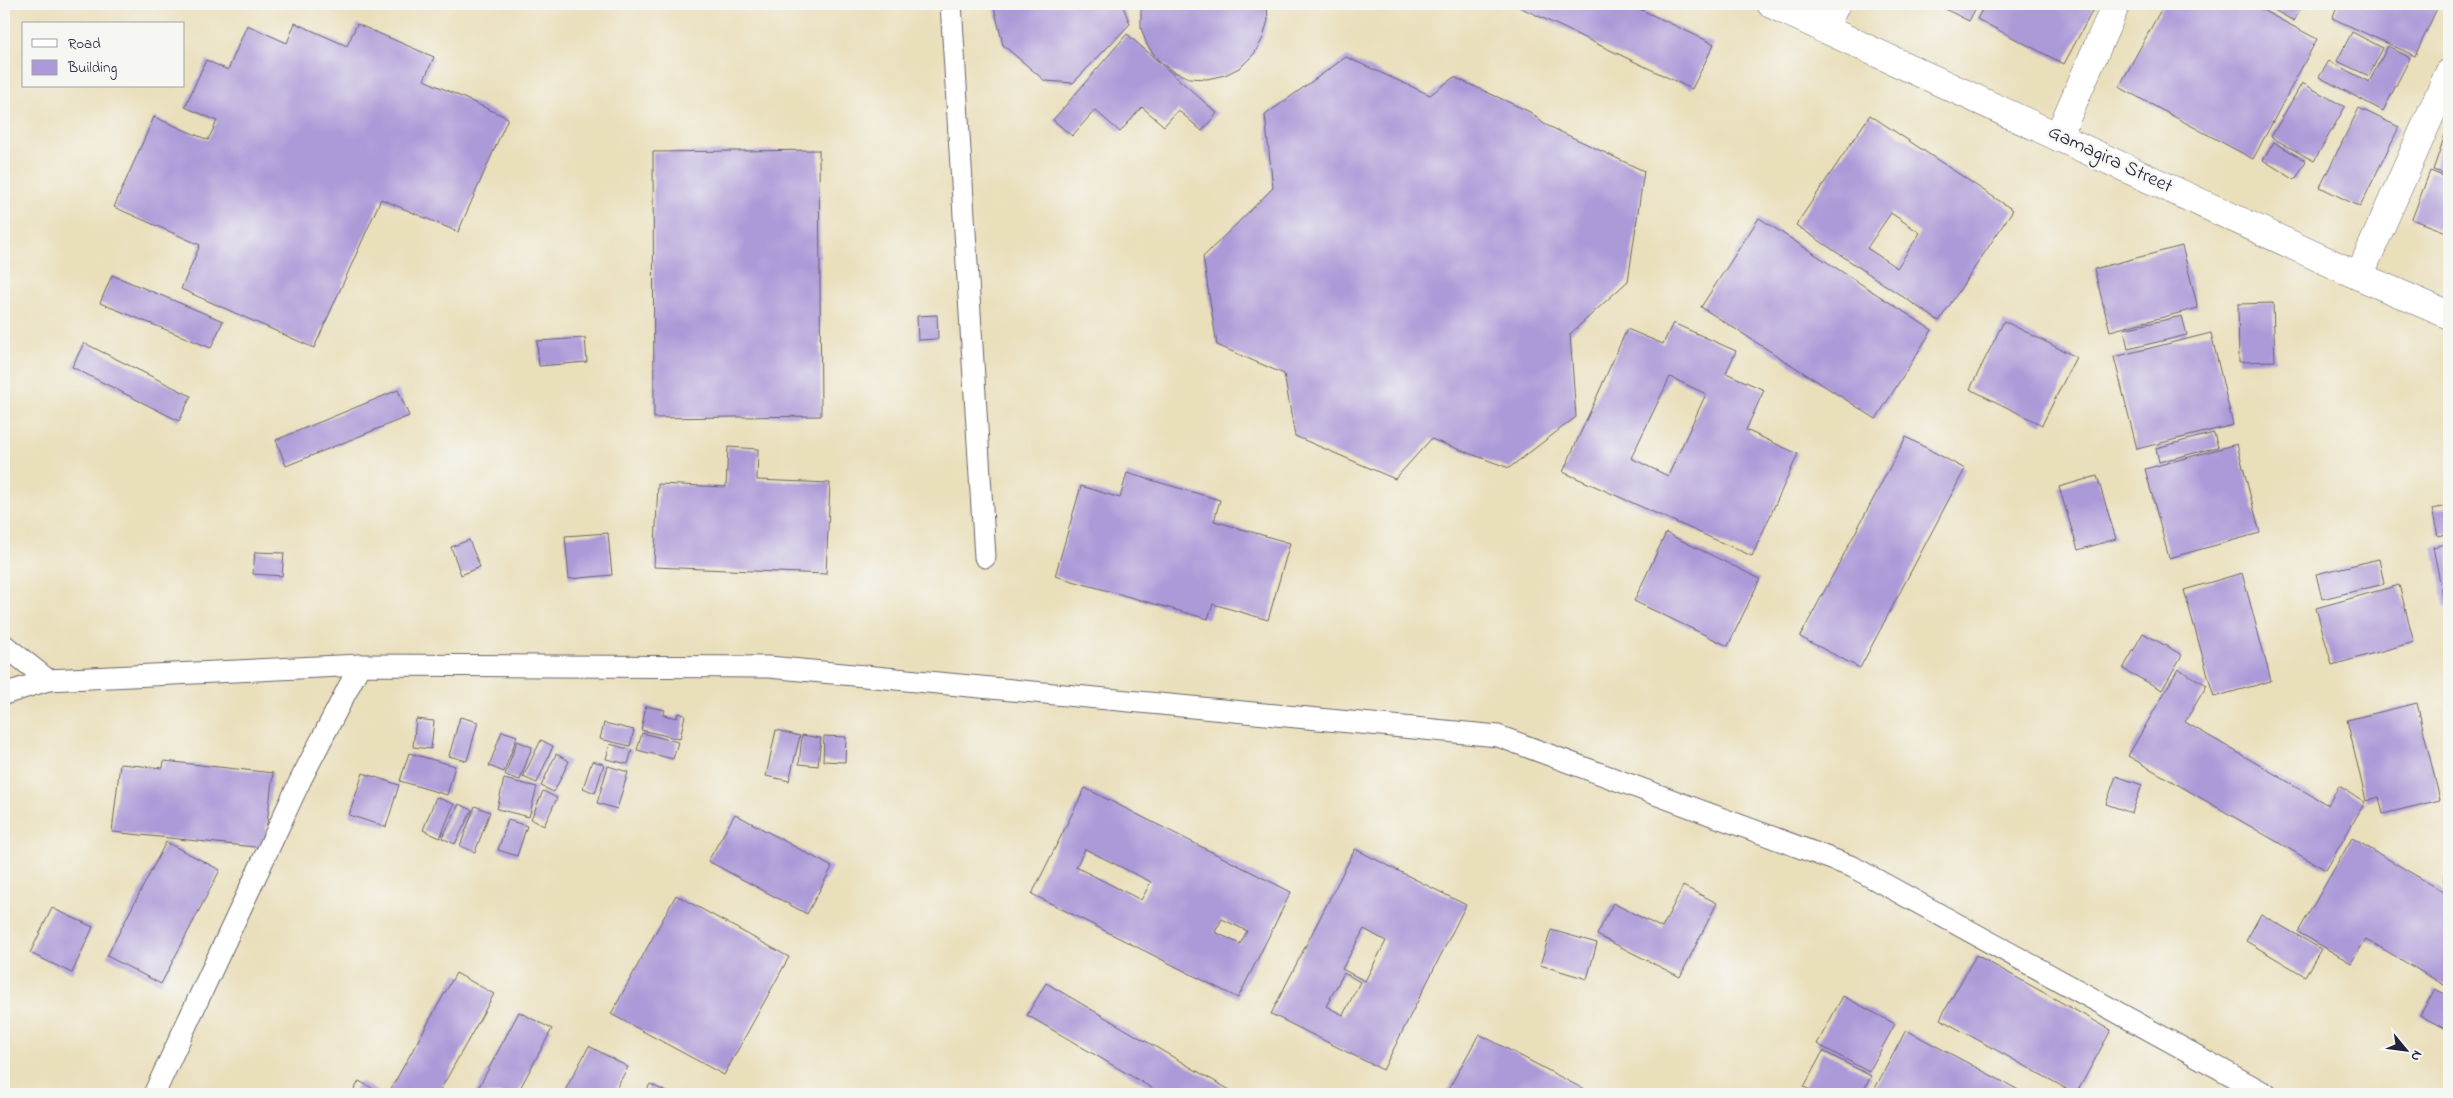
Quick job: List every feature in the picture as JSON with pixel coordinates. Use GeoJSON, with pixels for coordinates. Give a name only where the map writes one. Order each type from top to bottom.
{"type":"FeatureCollection","features":[{"type":"Feature","properties":{"kind":"street","name":"Gamagira Street"},"geometry":{"type":"LineString","coordinates":[[1771,4],[2359,276],[2449,315]]}},
{"type":"Feature","properties":{"kind":"street"},"geometry":{"type":"LineString","coordinates":[[1823,29],[1836,4]]}},
{"type":"Feature","properties":{"kind":"street"},"geometry":{"type":"LineString","coordinates":[[2058,137],[2116,4]]}},
{"type":"Feature","properties":{"kind":"street"},"geometry":{"type":"LineString","coordinates":[[2359,276],[2449,73]]}},
{"type":"Feature","properties":{"kind":"lane"},"geometry":{"type":"LineString","coordinates":[[951,4],[985,557]]}},
{"type":"Feature","properties":{"kind":"lane"},"geometry":{"type":"LineString","coordinates":[[4,645],[48,680]]}},
{"type":"Feature","properties":{"kind":"lane"},"geometry":{"type":"LineString","coordinates":[[154,1094],[300,781],[360,665]]}},
{"type":"Feature","properties":{"kind":"lane"},"geometry":{"type":"LineString","coordinates":[[4,694],[48,680],[360,665],[769,667],[1498,736],[1853,867],[2266,1094]]}},
{"type":"Feature","properties":{"kind":"building"},"geometry":{"type":"Polygon","coordinates":[[[997,4],[1122,4],[1130,24],[1073,83],[1045,81],[1003,45],[994,7],[997,4]]]}},
{"type":"Feature","properties":{"kind":"building"},"geometry":{"type":"Polygon","coordinates":[[[1141,4],[1267,4],[1268,20],[1263,38],[1254,54],[1241,67],[1225,75],[1207,79],[1189,78],[1172,71],[1158,60],[1147,45],[1141,28],[1141,4]]]}},
{"type":"Feature","properties":{"kind":"building"},"geometry":{"type":"Polygon","coordinates":[[[1513,4],[1629,4],[1714,44],[1692,89],[1513,4]]]}},
{"type":"Feature","properties":{"kind":"building"},"geometry":{"type":"Polygon","coordinates":[[[1935,4],[1978,4],[1969,21],[1935,4]]]}},
{"type":"Feature","properties":{"kind":"building"},"geometry":{"type":"Polygon","coordinates":[[[1985,4],[2096,4],[2064,64],[1977,19],[1985,4]]]}},
{"type":"Feature","properties":{"kind":"building"},"geometry":{"type":"Polygon","coordinates":[[[2164,4],[2251,4],[2317,39],[2253,159],[2119,87],[2164,4]]]}},
{"type":"Feature","properties":{"kind":"building"},"geometry":{"type":"Polygon","coordinates":[[[2263,4],[2303,4],[2294,21],[2263,4]]]}},
{"type":"Feature","properties":{"kind":"building"},"geometry":{"type":"Polygon","coordinates":[[[2339,4],[2397,4],[2408,8],[2410,4],[2439,4],[2415,56],[2332,18],[2339,4]]]}},
{"type":"Feature","properties":{"kind":"building"},"geometry":{"type":"Polygon","coordinates":[[[295,23],[347,46],[357,24],[434,57],[424,80],[508,118],[458,232],[381,199],[314,348],[181,289],[200,245],[114,207],[154,117],[208,140],[217,121],[185,107],[206,60],[228,70],[247,25],[287,43],[295,23]]]}},
{"type":"Feature","properties":{"kind":"building"},"geometry":{"type":"Polygon","coordinates":[[[2352,32],[2383,48],[2369,76],[2337,61],[2352,32]]]}},
{"type":"Feature","properties":{"kind":"building"},"geometry":{"type":"Polygon","coordinates":[[[1127,34],[1217,113],[1202,131],[1178,110],[1164,126],[1142,107],[1120,132],[1095,110],[1072,136],[1053,120],[1127,34]]]}},
{"type":"Feature","properties":{"kind":"building"},"geometry":{"type":"Polygon","coordinates":[[[2388,46],[2410,58],[2383,111],[2319,77],[2329,61],[2369,82],[2388,46]]]}},
{"type":"Feature","properties":{"kind":"building"},"geometry":{"type":"Polygon","coordinates":[[[1346,57],[1430,95],[1454,77],[1530,112],[1544,124],[1644,171],[1628,281],[1570,334],[1576,417],[1509,468],[1431,439],[1395,479],[1295,436],[1284,374],[1217,345],[1203,257],[1273,188],[1265,115],[1346,57]]]}},
{"type":"Feature","properties":{"kind":"building"},"geometry":{"type":"Polygon","coordinates":[[[2302,83],[2345,107],[2314,161],[2271,137],[2302,83]]]}},
{"type":"Feature","properties":{"kind":"building"},"geometry":{"type":"Polygon","coordinates":[[[2359,108],[2399,127],[2360,207],[2320,187],[2359,108]]]}},
{"type":"Feature","properties":{"kind":"building"},"geometry":{"type":"Polygon","coordinates":[[[1870,115],[2013,210],[1939,321],[1796,225],[1870,115]],[[1891,213],[1867,248],[1897,268],[1920,233],[1891,213]]]}},
{"type":"Feature","properties":{"kind":"building"},"geometry":{"type":"Polygon","coordinates":[[[2445,135],[2449,136],[2449,175],[2433,170],[2445,135]]]}},
{"type":"Feature","properties":{"kind":"building"},"geometry":{"type":"Polygon","coordinates":[[[2274,142],[2306,161],[2295,180],[2263,160],[2274,142]]]}},
{"type":"Feature","properties":{"kind":"building"},"geometry":{"type":"Polygon","coordinates":[[[819,150],[821,416],[654,418],[653,152],[819,150]]]}},
{"type":"Feature","properties":{"kind":"building"},"geometry":{"type":"Polygon","coordinates":[[[2430,171],[2449,178],[2449,233],[2412,219],[2430,171]]]}},
{"type":"Feature","properties":{"kind":"building"},"geometry":{"type":"Polygon","coordinates":[[[1759,218],[1932,330],[1876,419],[1701,307],[1759,218]]]}},
{"type":"Feature","properties":{"kind":"building"},"geometry":{"type":"Polygon","coordinates":[[[2182,246],[2198,308],[2110,331],[2094,269],[2182,246]]]}},
{"type":"Feature","properties":{"kind":"building"},"geometry":{"type":"Polygon","coordinates":[[[112,275],[223,321],[211,348],[100,303],[112,275]]]}},
{"type":"Feature","properties":{"kind":"building"},"geometry":{"type":"Polygon","coordinates":[[[2273,303],[2275,361],[2239,362],[2238,304],[2273,303]]]}},
{"type":"Feature","properties":{"kind":"building"},"geometry":{"type":"Polygon","coordinates":[[[937,315],[938,339],[918,340],[917,316],[937,315]]]}},
{"type":"Feature","properties":{"kind":"building"},"geometry":{"type":"Polygon","coordinates":[[[2182,316],[2187,335],[2128,349],[2124,329],[2182,316]]]}},
{"type":"Feature","properties":{"kind":"building"},"geometry":{"type":"Polygon","coordinates":[[[2004,321],[2076,357],[2042,425],[1970,389],[2004,321]]]}},
{"type":"Feature","properties":{"kind":"building"},"geometry":{"type":"Polygon","coordinates":[[[1673,323],[1736,351],[1726,373],[1764,390],[1746,430],[1798,454],[1752,556],[1563,472],[1627,329],[1663,344],[1673,323]],[[1670,377],[1631,458],[1668,476],[1706,394],[1670,377]]]}},
{"type":"Feature","properties":{"kind":"building"},"geometry":{"type":"Polygon","coordinates":[[[2211,333],[2233,425],[2137,449],[2114,357],[2211,333]]]}},
{"type":"Feature","properties":{"kind":"building"},"geometry":{"type":"Polygon","coordinates":[[[585,338],[587,362],[539,366],[537,341],[585,338]]]}},
{"type":"Feature","properties":{"kind":"building"},"geometry":{"type":"Polygon","coordinates":[[[84,343],[191,396],[179,421],[72,367],[84,343]]]}},
{"type":"Feature","properties":{"kind":"building"},"geometry":{"type":"Polygon","coordinates":[[[398,390],[409,416],[286,466],[276,440],[398,390]]]}},
{"type":"Feature","properties":{"kind":"building"},"geometry":{"type":"Polygon","coordinates":[[[2214,433],[2218,447],[2159,462],[2156,448],[2214,433]]]}},
{"type":"Feature","properties":{"kind":"building"},"geometry":{"type":"Polygon","coordinates":[[[1906,437],[1965,469],[1860,668],[1800,637],[1906,437]]]}},
{"type":"Feature","properties":{"kind":"building"},"geometry":{"type":"Polygon","coordinates":[[[2237,444],[2260,533],[2169,558],[2145,469],[2237,444]]]}},
{"type":"Feature","properties":{"kind":"building"},"geometry":{"type":"Polygon","coordinates":[[[728,447],[758,449],[757,480],[830,483],[826,574],[654,567],[658,484],[726,487],[728,447]]]}},
{"type":"Feature","properties":{"kind":"building"},"geometry":{"type":"Polygon","coordinates":[[[1127,473],[1220,500],[1214,521],[1290,543],[1268,620],[1213,604],[1208,619],[1055,576],[1081,486],[1120,498],[1127,473]]]}},
{"type":"Feature","properties":{"kind":"building"},"geometry":{"type":"Polygon","coordinates":[[[2097,476],[2116,539],[2078,550],[2059,487],[2097,476]]]}},
{"type":"Feature","properties":{"kind":"building"},"geometry":{"type":"Polygon","coordinates":[[[2449,506],[2449,533],[2438,536],[2432,509],[2449,506]]]}},
{"type":"Feature","properties":{"kind":"building"},"geometry":{"type":"Polygon","coordinates":[[[608,533],[612,575],[569,579],[565,536],[608,533]]]}},
{"type":"Feature","properties":{"kind":"building"},"geometry":{"type":"Polygon","coordinates":[[[1666,533],[1760,579],[1728,646],[1634,601],[1666,533]]]}},
{"type":"Feature","properties":{"kind":"building"},"geometry":{"type":"Polygon","coordinates":[[[469,540],[480,567],[461,575],[451,547],[469,540]]]}},
{"type":"Feature","properties":{"kind":"building"},"geometry":{"type":"Polygon","coordinates":[[[2449,543],[2449,606],[2445,607],[2433,547],[2449,543]]]}},
{"type":"Feature","properties":{"kind":"building"},"geometry":{"type":"Polygon","coordinates":[[[255,552],[284,553],[282,576],[253,574],[255,552]]]}},
{"type":"Feature","properties":{"kind":"building"},"geometry":{"type":"Polygon","coordinates":[[[2379,559],[2384,584],[2322,599],[2316,574],[2379,559]]]}},
{"type":"Feature","properties":{"kind":"building"},"geometry":{"type":"Polygon","coordinates":[[[2242,573],[2271,681],[2214,697],[2184,590],[2242,573]]]}},
{"type":"Feature","properties":{"kind":"building"},"geometry":{"type":"Polygon","coordinates":[[[2399,585],[2414,642],[2332,665],[2316,608],[2399,585]]]}},
{"type":"Feature","properties":{"kind":"building"},"geometry":{"type":"Polygon","coordinates":[[[2143,633],[2182,655],[2162,690],[2123,669],[2143,633]]]}},
{"type":"Feature","properties":{"kind":"building"},"geometry":{"type":"Polygon","coordinates":[[[2178,669],[2207,685],[2185,722],[2328,805],[2339,786],[2365,802],[2326,870],[2128,756],[2178,669]]]}},
{"type":"Feature","properties":{"kind":"building"},"geometry":{"type":"Polygon","coordinates":[[[2417,703],[2440,800],[2383,814],[2379,797],[2366,801],[2347,720],[2417,703]]]}},
{"type":"Feature","properties":{"kind":"building"},"geometry":{"type":"Polygon","coordinates":[[[646,706],[665,710],[663,715],[677,718],[678,713],[685,715],[680,739],[641,730],[646,706]]]}},
{"type":"Feature","properties":{"kind":"building"},"geometry":{"type":"Polygon","coordinates":[[[460,717],[478,722],[467,761],[449,756],[460,717]]]}},
{"type":"Feature","properties":{"kind":"building"},"geometry":{"type":"Polygon","coordinates":[[[416,719],[434,721],[431,749],[413,747],[416,719]]]}},
{"type":"Feature","properties":{"kind":"building"},"geometry":{"type":"Polygon","coordinates":[[[604,723],[634,730],[630,746],[600,739],[604,723]]]}},
{"type":"Feature","properties":{"kind":"building"},"geometry":{"type":"Polygon","coordinates":[[[776,730],[800,736],[789,781],[766,776],[776,730]]]}},
{"type":"Feature","properties":{"kind":"building"},"geometry":{"type":"Polygon","coordinates":[[[502,731],[517,736],[504,772],[489,766],[502,731]]]}},
{"type":"Feature","properties":{"kind":"building"},"geometry":{"type":"Polygon","coordinates":[[[642,733],[678,742],[673,759],[637,750],[642,733]]]}},
{"type":"Feature","properties":{"kind":"building"},"geometry":{"type":"Polygon","coordinates":[[[802,735],[821,738],[818,766],[799,764],[802,735]]]}},
{"type":"Feature","properties":{"kind":"building"},"geometry":{"type":"Polygon","coordinates":[[[824,736],[846,737],[845,762],[823,761],[824,736]]]}},
{"type":"Feature","properties":{"kind":"building"},"geometry":{"type":"Polygon","coordinates":[[[541,740],[553,746],[537,783],[523,777],[541,740]]]}},
{"type":"Feature","properties":{"kind":"building"},"geometry":{"type":"Polygon","coordinates":[[[517,741],[532,747],[520,780],[505,775],[517,741]]]}},
{"type":"Feature","properties":{"kind":"building"},"geometry":{"type":"Polygon","coordinates":[[[610,744],[632,750],[628,764],[606,759],[610,744]]]}},
{"type":"Feature","properties":{"kind":"building"},"geometry":{"type":"Polygon","coordinates":[[[409,753],[455,766],[447,795],[400,781],[409,753]]]}},
{"type":"Feature","properties":{"kind":"building"},"geometry":{"type":"Polygon","coordinates":[[[556,754],[569,761],[554,792],[541,786],[556,754]]]}},
{"type":"Feature","properties":{"kind":"building"},"geometry":{"type":"Polygon","coordinates":[[[164,761],[273,773],[264,848],[112,832],[120,764],[163,768],[164,761]]]}},
{"type":"Feature","properties":{"kind":"building"},"geometry":{"type":"Polygon","coordinates":[[[592,761],[604,764],[595,793],[583,788],[592,761]]]}},
{"type":"Feature","properties":{"kind":"building"},"geometry":{"type":"Polygon","coordinates":[[[608,766],[628,772],[617,809],[597,803],[608,766]]]}},
{"type":"Feature","properties":{"kind":"building"},"geometry":{"type":"Polygon","coordinates":[[[363,773],[399,785],[386,827],[349,815],[363,773]]]}},
{"type":"Feature","properties":{"kind":"building"},"geometry":{"type":"Polygon","coordinates":[[[2116,776],[2142,785],[2132,813],[2106,804],[2116,776]]]}},
{"type":"Feature","properties":{"kind":"building"},"geometry":{"type":"Polygon","coordinates":[[[504,779],[537,787],[529,817],[497,809],[504,779]]]}},
{"type":"Feature","properties":{"kind":"building"},"geometry":{"type":"Polygon","coordinates":[[[1085,788],[1291,892],[1238,998],[1032,894],[1085,788]],[[1085,849],[1076,867],[1141,900],[1151,882],[1085,849]],[[1222,919],[1215,932],[1240,944],[1247,931],[1222,919]]]}},
{"type":"Feature","properties":{"kind":"building"},"geometry":{"type":"Polygon","coordinates":[[[543,791],[557,798],[544,826],[531,819],[543,791]]]}},
{"type":"Feature","properties":{"kind":"building"},"geometry":{"type":"Polygon","coordinates":[[[436,797],[454,804],[440,838],[423,830],[436,797]]]}},
{"type":"Feature","properties":{"kind":"building"},"geometry":{"type":"Polygon","coordinates":[[[459,804],[472,810],[455,844],[442,838],[459,804]]]}},
{"type":"Feature","properties":{"kind":"building"},"geometry":{"type":"Polygon","coordinates":[[[475,806],[490,812],[475,852],[460,846],[475,806]]]}},
{"type":"Feature","properties":{"kind":"building"},"geometry":{"type":"Polygon","coordinates":[[[735,814],[832,867],[807,914],[708,861],[735,814]]]}},
{"type":"Feature","properties":{"kind":"building"},"geometry":{"type":"Polygon","coordinates":[[[508,820],[527,826],[517,856],[498,850],[508,820]]]}},
{"type":"Feature","properties":{"kind":"building"},"geometry":{"type":"Polygon","coordinates":[[[2352,838],[2449,895],[2449,988],[2366,939],[2351,963],[2298,932],[2352,838]]]}},
{"type":"Feature","properties":{"kind":"building"},"geometry":{"type":"Polygon","coordinates":[[[166,842],[220,870],[161,984],[107,956],[166,842]]]}},
{"type":"Feature","properties":{"kind":"building"},"geometry":{"type":"Polygon","coordinates":[[[1355,849],[1466,905],[1383,1070],[1271,1014],[1355,849]],[[1364,929],[1342,969],[1365,981],[1386,941],[1364,929]],[[1344,973],[1326,1006],[1343,1015],[1360,982],[1344,973]]]}},
{"type":"Feature","properties":{"kind":"building"},"geometry":{"type":"Polygon","coordinates":[[[2449,868],[2449,884],[2443,880],[2449,868]]]}},
{"type":"Feature","properties":{"kind":"building"},"geometry":{"type":"Polygon","coordinates":[[[1683,886],[1717,903],[1680,977],[1597,935],[1613,903],[1662,928],[1683,886]]]}},
{"type":"Feature","properties":{"kind":"building"},"geometry":{"type":"Polygon","coordinates":[[[676,895],[789,957],[724,1075],[611,1014],[676,895]]]}},
{"type":"Feature","properties":{"kind":"building"},"geometry":{"type":"Polygon","coordinates":[[[52,908],[93,927],[72,973],[30,953],[52,908]]]}},
{"type":"Feature","properties":{"kind":"building"},"geometry":{"type":"Polygon","coordinates":[[[2261,914],[2321,949],[2305,976],[2246,941],[2261,914]]]}},
{"type":"Feature","properties":{"kind":"building"},"geometry":{"type":"Polygon","coordinates":[[[1551,930],[1597,943],[1587,979],[1540,965],[1551,930]]]}},
{"type":"Feature","properties":{"kind":"building"},"geometry":{"type":"Polygon","coordinates":[[[1976,955],[2111,1030],[2076,1094],[1940,1019],[1976,955]]]}},
{"type":"Feature","properties":{"kind":"building"},"geometry":{"type":"Polygon","coordinates":[[[456,973],[494,994],[438,1094],[388,1094],[456,973]]]}},
{"type":"Feature","properties":{"kind":"building"},"geometry":{"type":"Polygon","coordinates":[[[1046,983],[1237,1094],[1162,1094],[1027,1015],[1046,983]]]}},
{"type":"Feature","properties":{"kind":"building"},"geometry":{"type":"Polygon","coordinates":[[[2435,989],[2449,996],[2449,1021],[2445,1029],[2420,1015],[2435,989]]]}},
{"type":"Feature","properties":{"kind":"building"},"geometry":{"type":"Polygon","coordinates":[[[1843,996],[1895,1024],[1869,1072],[1817,1044],[1843,996]]]}},
{"type":"Feature","properties":{"kind":"building"},"geometry":{"type":"Polygon","coordinates":[[[519,1012],[552,1029],[517,1094],[475,1094],[519,1012]]]}},
{"type":"Feature","properties":{"kind":"building"},"geometry":{"type":"Polygon","coordinates":[[[1906,1030],[2026,1094],[1872,1094],[1906,1030]]]}},
{"type":"Feature","properties":{"kind":"building"},"geometry":{"type":"Polygon","coordinates":[[[1479,1034],[1593,1094],[1446,1094],[1479,1034]]]}},
{"type":"Feature","properties":{"kind":"building"},"geometry":{"type":"Polygon","coordinates":[[[589,1046],[628,1067],[613,1094],[563,1094],[589,1046]]]}},
{"type":"Feature","properties":{"kind":"building"},"geometry":{"type":"Polygon","coordinates":[[[1823,1051],[1871,1076],[1862,1094],[1818,1094],[1804,1087],[1823,1051]]]}},
{"type":"Feature","properties":{"kind":"building"},"geometry":{"type":"Polygon","coordinates":[[[359,1081],[383,1094],[352,1094],[359,1081]]]}},
{"type":"Feature","properties":{"kind":"building"},"geometry":{"type":"Polygon","coordinates":[[[650,1084],[671,1094],[645,1094],[650,1084]]]}}]}
